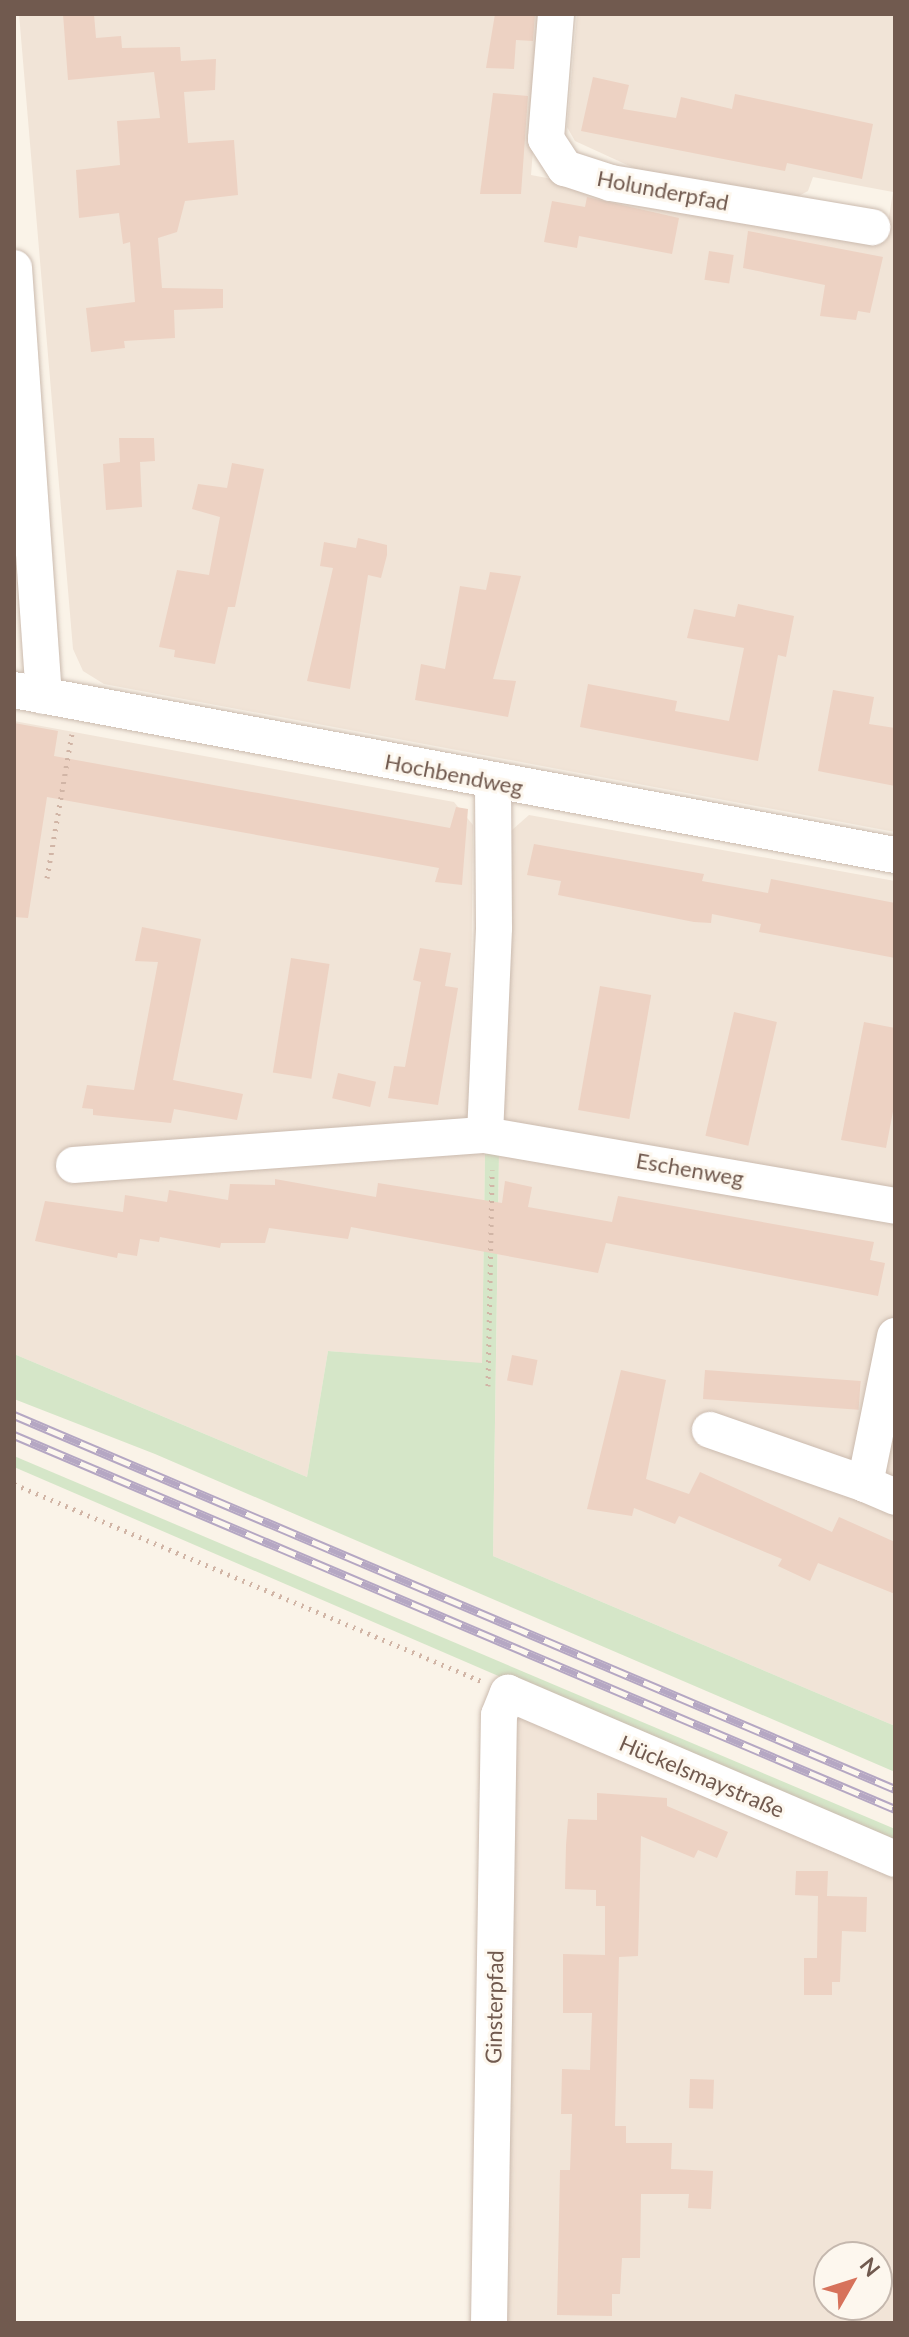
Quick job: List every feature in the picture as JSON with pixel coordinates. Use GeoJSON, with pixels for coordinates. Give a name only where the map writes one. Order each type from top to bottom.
{"type":"FeatureCollection","features":[{"type":"Feature","properties":{"kind":"street","name":"Holunderpfad"},"geometry":{"type":"LineString","coordinates":[[556,14],[546,139],[565,168],[611,183],[872,227]]}},
{"type":"Feature","properties":{"kind":"street"},"geometry":{"type":"LineString","coordinates":[[14,268],[45,696]]}},
{"type":"Feature","properties":{"kind":"street","name":"Hochbendweg"},"geometry":{"type":"LineString","coordinates":[[45,696],[895,855]]}},
{"type":"Feature","properties":{"kind":"street"},"geometry":{"type":"LineString","coordinates":[[485,1135],[493,782]]}},
{"type":"Feature","properties":{"kind":"street","name":"Eschenweg"},"geometry":{"type":"LineString","coordinates":[[74,1165],[485,1135],[895,1206]]}},
{"type":"Feature","properties":{"kind":"street"},"geometry":{"type":"LineString","coordinates":[[710,1430],[880,1491],[895,1336]]}},
{"type":"Feature","properties":{"kind":"street","name":"Hückelsmaystraße"},"geometry":{"type":"LineString","coordinates":[[508,1693],[895,1859]]}},
{"type":"Feature","properties":{"kind":"street","name":"Ginsterpfad"},"geometry":{"type":"LineString","coordinates":[[489,2323],[499,1715],[508,1693]]}},
{"type":"Feature","properties":{"kind":"path"},"geometry":{"type":"LineString","coordinates":[[45,696],[47,878]]}},
{"type":"Feature","properties":{"kind":"path"},"geometry":{"type":"LineString","coordinates":[[485,1135],[493,1156],[488,1386]]}},
{"type":"Feature","properties":{"kind":"path"},"geometry":{"type":"LineString","coordinates":[[14,1484],[508,1693]]}},
{"type":"Feature","properties":{"kind":"shaded area"},"geometry":{"type":"Polygon","coordinates":[[[19,14],[544,14],[531,175],[885,242],[893,192],[813,177],[808,191],[793,199],[636,169],[575,141],[567,127],[577,14],[895,14],[895,832],[104,684],[83,671],[73,649],[19,14]]]}},
{"type":"Feature","properties":{"kind":"shaded area"},"geometry":{"type":"Polygon","coordinates":[[[14,721],[454,802],[473,825],[470,1091],[485,1154],[482,1364],[328,1351],[307,1477],[14,1354],[14,721]]]}},
{"type":"Feature","properties":{"kind":"shaded area"},"geometry":{"type":"Polygon","coordinates":[[[529,815],[895,881],[895,1726],[493,1556],[504,837],[529,815]]]}},
{"type":"Feature","properties":{"kind":"shaded area"},"geometry":{"type":"Polygon","coordinates":[[[518,1717],[895,1877],[895,2323],[504,2323],[508,1722],[518,1717]]]}},
{"type":"Feature","properties":{"kind":"green space"},"geometry":{"type":"Polygon","coordinates":[[[485,1154],[499,1154],[493,1556],[895,1726],[895,1772],[155,1454],[14,1399],[14,1354],[307,1477],[328,1351],[482,1363],[485,1154]]]}},
{"type":"Feature","properties":{"kind":"green space"},"geometry":{"type":"Polygon","coordinates":[[[14,1456],[895,1829],[895,1847],[14,1467],[14,1456]]]}},
{"type":"Feature","properties":{"kind":"building"},"geometry":{"type":"Polygon","coordinates":[[[63,14],[94,14],[96,38],[121,36],[122,48],[180,47],[181,61],[216,59],[215,90],[184,92],[188,143],[234,140],[238,195],[185,201],[177,232],[158,238],[162,288],[223,289],[223,308],[174,310],[175,338],[124,341],[125,348],[91,352],[86,308],[135,302],[130,242],[123,244],[119,213],[79,218],[76,170],[120,165],[117,121],[160,118],[154,72],[68,80],[63,14]]]}},
{"type":"Feature","properties":{"kind":"building"},"geometry":{"type":"Polygon","coordinates":[[[495,14],[535,14],[533,41],[516,40],[514,69],[486,68],[495,14]]]}},
{"type":"Feature","properties":{"kind":"building"},"geometry":{"type":"Polygon","coordinates":[[[593,77],[629,85],[623,109],[676,118],[681,97],[732,109],[735,94],[873,124],[862,179],[787,163],[785,171],[581,131],[593,77]]]}},
{"type":"Feature","properties":{"kind":"building"},"geometry":{"type":"Polygon","coordinates":[[[493,93],[528,96],[521,194],[480,194],[493,93]]]}},
{"type":"Feature","properties":{"kind":"building"},"geometry":{"type":"Polygon","coordinates":[[[587,197],[679,218],[672,254],[579,236],[577,248],[544,242],[552,201],[585,207],[587,197]]]}},
{"type":"Feature","properties":{"kind":"building"},"geometry":{"type":"Polygon","coordinates":[[[748,231],[883,257],[870,313],[858,311],[856,320],[820,316],[825,285],[743,268],[748,231]]]}},
{"type":"Feature","properties":{"kind":"building"},"geometry":{"type":"Polygon","coordinates":[[[709,251],[734,255],[729,284],[704,280],[709,251]]]}},
{"type":"Feature","properties":{"kind":"building"},"geometry":{"type":"Polygon","coordinates":[[[119,438],[154,438],[155,461],[140,462],[142,507],[106,510],[103,464],[120,462],[119,438]]]}},
{"type":"Feature","properties":{"kind":"building"},"geometry":{"type":"Polygon","coordinates":[[[232,463],[264,469],[235,607],[228,607],[215,664],[174,657],[175,650],[159,647],[177,570],[209,575],[220,517],[192,509],[198,484],[227,488],[232,463]]]}},
{"type":"Feature","properties":{"kind":"building"},"geometry":{"type":"Polygon","coordinates":[[[358,538],[387,545],[387,555],[381,578],[368,575],[350,689],[307,681],[333,568],[320,566],[324,542],[356,548],[358,538]]]}},
{"type":"Feature","properties":{"kind":"building"},"geometry":{"type":"Polygon","coordinates":[[[490,572],[521,576],[493,679],[516,681],[508,717],[415,700],[421,664],[445,669],[460,586],[486,590],[490,572]]]}},
{"type":"Feature","properties":{"kind":"building"},"geometry":{"type":"Polygon","coordinates":[[[738,604],[794,616],[786,657],[778,655],[758,761],[580,727],[588,684],[677,701],[675,711],[729,721],[744,648],[687,638],[694,609],[735,617],[738,604]]]}},
{"type":"Feature","properties":{"kind":"building"},"geometry":{"type":"Polygon","coordinates":[[[833,690],[874,697],[869,724],[895,728],[895,786],[818,771],[833,690]]]}},
{"type":"Feature","properties":{"kind":"building"},"geometry":{"type":"Polygon","coordinates":[[[14,723],[58,731],[54,756],[450,828],[456,807],[468,809],[462,885],[435,882],[439,868],[47,797],[28,918],[14,917],[14,723]]]}},
{"type":"Feature","properties":{"kind":"building"},"geometry":{"type":"Polygon","coordinates":[[[534,844],[704,874],[702,881],[768,893],[771,879],[895,903],[895,958],[759,932],[761,924],[712,914],[711,923],[694,922],[558,895],[561,881],[527,875],[534,844]]]}},
{"type":"Feature","properties":{"kind":"building"},"geometry":{"type":"Polygon","coordinates":[[[142,927],[201,939],[173,1080],[243,1094],[237,1120],[174,1109],[171,1123],[93,1115],[93,1109],[82,1108],[87,1085],[134,1090],[158,962],[135,961],[142,927]]]}},
{"type":"Feature","properties":{"kind":"building"},"geometry":{"type":"Polygon","coordinates":[[[420,948],[451,953],[445,986],[458,988],[438,1105],[388,1098],[394,1066],[405,1067],[421,982],[413,980],[420,948]]]}},
{"type":"Feature","properties":{"kind":"building"},"geometry":{"type":"Polygon","coordinates":[[[291,958],[330,964],[311,1079],[273,1073],[291,958]]]}},
{"type":"Feature","properties":{"kind":"building"},"geometry":{"type":"Polygon","coordinates":[[[600,986],[651,995],[629,1119],[578,1110],[600,986]]]}},
{"type":"Feature","properties":{"kind":"building"},"geometry":{"type":"Polygon","coordinates":[[[734,1012],[777,1022],[748,1146],[705,1136],[734,1012]]]}},
{"type":"Feature","properties":{"kind":"building"},"geometry":{"type":"Polygon","coordinates":[[[864,1022],[895,1028],[895,1101],[886,1148],[841,1140],[864,1022]]]}},
{"type":"Feature","properties":{"kind":"building"},"geometry":{"type":"Polygon","coordinates":[[[338,1073],[376,1082],[370,1107],[332,1098],[338,1073]]]}},
{"type":"Feature","properties":{"kind":"building"},"geometry":{"type":"Polygon","coordinates":[[[275,1179],[376,1197],[378,1183],[502,1203],[505,1181],[532,1187],[528,1207],[612,1222],[618,1196],[874,1242],[870,1260],[885,1263],[878,1296],[606,1243],[598,1273],[351,1227],[348,1239],[269,1228],[265,1243],[221,1243],[220,1248],[160,1237],[159,1242],[140,1239],[137,1256],[118,1253],[117,1258],[35,1241],[45,1201],[123,1212],[125,1195],[167,1202],[169,1190],[228,1200],[230,1184],[275,1185],[275,1179]]]}},
{"type":"Feature","properties":{"kind":"building"},"geometry":{"type":"Polygon","coordinates":[[[512,1355],[538,1360],[533,1385],[507,1381],[512,1355]]]}},
{"type":"Feature","properties":{"kind":"building"},"geometry":{"type":"Polygon","coordinates":[[[621,1370],[666,1380],[646,1479],[689,1494],[700,1472],[832,1532],[839,1517],[895,1542],[895,1594],[818,1563],[810,1581],[778,1566],[782,1559],[679,1516],[675,1524],[634,1508],[632,1516],[587,1509],[621,1370]]]}},
{"type":"Feature","properties":{"kind":"building"},"geometry":{"type":"Polygon","coordinates":[[[705,1370],[861,1381],[859,1410],[703,1399],[705,1370]]]}},
{"type":"Feature","properties":{"kind":"building"},"geometry":{"type":"Polygon","coordinates":[[[597,1793],[667,1798],[667,1806],[728,1832],[717,1858],[698,1850],[694,1858],[641,1836],[638,1956],[619,1957],[615,2126],[626,2126],[626,2143],[672,2143],[671,2169],[713,2171],[711,2209],[688,2208],[689,2194],[641,2194],[640,2258],[622,2258],[620,2294],[612,2294],[612,2316],[557,2315],[560,2170],[570,2170],[572,2114],[561,2114],[562,2069],[590,2070],[592,2013],[563,2013],[563,1954],[605,1955],[605,1906],[596,1906],[596,1890],[565,1889],[566,1845],[568,1819],[597,1820],[597,1793]]]}},
{"type":"Feature","properties":{"kind":"building"},"geometry":{"type":"Polygon","coordinates":[[[796,1871],[828,1871],[827,1896],[867,1897],[866,1932],[842,1931],[840,1982],[832,1982],[832,1995],[804,1995],[804,1958],[817,1958],[818,1896],[795,1895],[796,1871]]]}},
{"type":"Feature","properties":{"kind":"building"},"geometry":{"type":"Polygon","coordinates":[[[690,2079],[714,2080],[713,2109],[689,2108],[690,2079]]]}},
{"type":"Feature","properties":{"kind":"railway"},"geometry":{"type":"LineString","coordinates":[[14,1415],[895,1789]]}},
{"type":"Feature","properties":{"kind":"railway"},"geometry":{"type":"LineString","coordinates":[[14,1435],[895,1809]]}}]}
